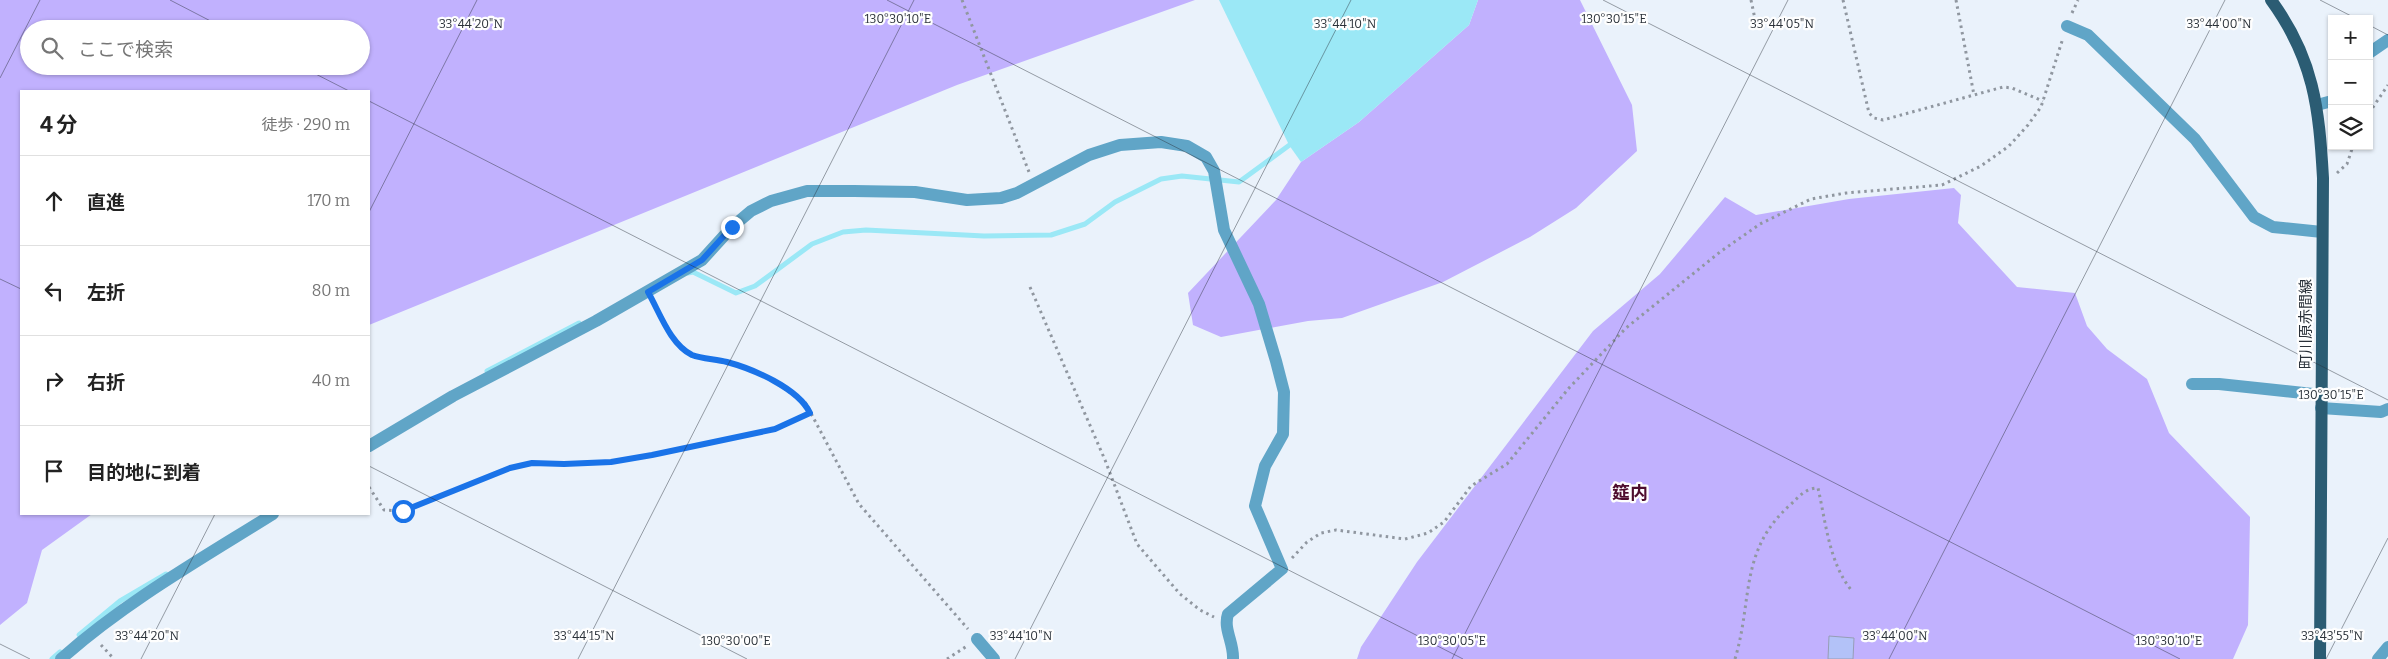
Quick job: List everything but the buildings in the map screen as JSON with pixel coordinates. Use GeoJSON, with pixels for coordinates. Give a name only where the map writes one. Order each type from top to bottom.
{"type":"FeatureCollection","features":[{"type":"Feature","properties":{"kind":"main road","name":"町川原赤間線"},"geometry":{"type":"LineString","coordinates":[[2271,0],[2296,39],[2310,72],[2317,105],[2323,178],[2320,659]]}},
{"type":"Feature","properties":{"kind":"street"},"geometry":{"type":"LineString","coordinates":[[2067,26],[2088,35],[2195,139],[2254,216],[2273,227],[2322,232]]}},
{"type":"Feature","properties":{"kind":"street"},"geometry":{"type":"LineString","coordinates":[[2373,50],[2388,40]]}},
{"type":"Feature","properties":{"kind":"street"},"geometry":{"type":"LineString","coordinates":[[2317,105],[2328,102]]}},
{"type":"Feature","properties":{"kind":"street"},"geometry":{"type":"LineString","coordinates":[[370,445],[453,396],[648,292],[702,260],[732,227],[751,211],[771,201],[808,192],[854,191],[915,192],[968,200],[1001,198],[1034,184],[1089,155],[1120,145],[1161,142],[1187,146],[1206,157],[1214,171],[1224,230],[1259,304],[1284,392],[1283,434],[1265,466],[1255,506],[1282,569],[1228,614],[1225,624],[1232,641],[1233,659]]}},
{"type":"Feature","properties":{"kind":"street"},"geometry":{"type":"LineString","coordinates":[[2192,384],[2219,384],[2381,412],[2388,409]]}},
{"type":"Feature","properties":{"kind":"street"},"geometry":{"type":"LineString","coordinates":[[61,659],[90,633],[128,605],[271,515]]}},
{"type":"Feature","properties":{"kind":"street"},"geometry":{"type":"LineString","coordinates":[[977,639],[994,659]]}},
{"type":"Feature","properties":{"kind":"street"},"geometry":{"type":"LineString","coordinates":[[2378,659],[2388,647]]}},
{"type":"Feature","properties":{"kind":"path"},"geometry":{"type":"LineString","coordinates":[[962,0],[1034,184]]}},
{"type":"Feature","properties":{"kind":"path"},"geometry":{"type":"LineString","coordinates":[[1751,0],[1755,19]]}},
{"type":"Feature","properties":{"kind":"path"},"geometry":{"type":"LineString","coordinates":[[1843,0],[1870,113],[1874,118],[1883,120],[2003,87],[2012,88],[2043,101]]}},
{"type":"Feature","properties":{"kind":"path"},"geometry":{"type":"LineString","coordinates":[[1956,0],[1974,94]]}},
{"type":"Feature","properties":{"kind":"path"},"geometry":{"type":"LineString","coordinates":[[1282,569],[1307,542],[1321,533],[1336,530],[1405,539],[1428,533],[1444,522],[1471,486],[1507,464],[1569,388],[1626,328],[1720,252],[1760,224],[1811,199],[1846,193],[1942,185],[1981,166],[2008,146],[2028,125],[2043,101],[2057,52],[2078,0]]}},
{"type":"Feature","properties":{"kind":"path"},"geometry":{"type":"LineString","coordinates":[[2373,107],[2388,85]]}},
{"type":"Feature","properties":{"kind":"path"},"geometry":{"type":"LineString","coordinates":[[2323,178],[2338,173],[2347,164],[2352,150]]}},
{"type":"Feature","properties":{"kind":"path"},"geometry":{"type":"LineString","coordinates":[[1030,287],[1105,460],[1137,544],[1180,594],[1200,610],[1225,624]]}},
{"type":"Feature","properties":{"kind":"path"},"geometry":{"type":"LineString","coordinates":[[648,292],[674,340],[692,355],[727,362],[760,373],[805,402],[859,504],[977,639],[947,659]]}},
{"type":"Feature","properties":{"kind":"path"},"geometry":{"type":"LineString","coordinates":[[370,489],[384,510],[403,511],[510,468],[532,463],[611,462],[652,455],[775,429],[810,413]]}},
{"type":"Feature","properties":{"kind":"path"},"geometry":{"type":"LineString","coordinates":[[1735,659],[1744,623],[1752,559],[1764,534],[1774,519],[1808,488],[1818,488],[1835,562],[1843,580],[1852,592]]}},
{"type":"Feature","properties":{"kind":"shaded area"},"geometry":{"type":"Polygon","coordinates":[[[0,0],[1195,0],[957,85],[370,325],[370,90],[20,90],[20,515],[91,515],[42,550],[27,603],[0,625],[0,0]]]}},
{"type":"Feature","properties":{"kind":"shaded area"},"geometry":{"type":"Polygon","coordinates":[[[1478,0],[1580,0],[1632,105],[1637,151],[1576,208],[1530,237],[1443,282],[1342,318],[1308,321],[1221,337],[1193,325],[1188,293],[1276,200],[1301,162],[1359,122],[1469,25],[1478,0]]]}},
{"type":"Feature","properties":{"kind":"shaded area"},"geometry":{"type":"Polygon","coordinates":[[[1954,188],[1961,195],[1958,223],[2017,287],[2075,293],[2087,326],[2107,349],[2147,379],[2169,433],[2250,517],[2248,625],[2233,659],[1357,659],[1361,647],[1417,562],[1593,331],[1660,274],[1725,197],[1756,215],[1849,199],[1954,188]]]}},
{"type":"Feature","properties":{"kind":"water"},"geometry":{"type":"Polygon","coordinates":[[[1219,0],[1478,0],[1469,25],[1359,122],[1301,162],[1289,145],[1219,0]]]}},
{"type":"Feature","properties":{"kind":"waterway"},"geometry":{"type":"LineString","coordinates":[[688,273],[693,272],[736,293],[755,286],[812,244],[843,232],[866,230],[984,236],[1051,235],[1085,224],[1115,202],[1161,179],[1182,176],[1239,182],[1295,141]]}},
{"type":"Feature","properties":{"kind":"waterway"},"geometry":{"type":"LineString","coordinates":[[487,371],[579,323]]}},
{"type":"Feature","properties":{"kind":"waterway"},"geometry":{"type":"LineString","coordinates":[[79,635],[120,601],[166,574]]}},
{"type":"Feature","properties":{"kind":"waterway"},"geometry":{"type":"LineString","coordinates":[[52,659],[60,652]]}},
{"type":"Feature","properties":{"kind":"district","name":"筵内"},"geometry":{"type":"Point","coordinates":[1630,493]}},
{"type":"Feature","properties":{"kind":"route"},"geometry":{"type":"LineString","coordinates":[[403,511],[510,468],[532,463],[611,462],[652,455],[775,429],[810,413],[805,402],[760,373],[727,362],[692,355],[674,340],[648,292],[702,260],[732,227]]}}]}
